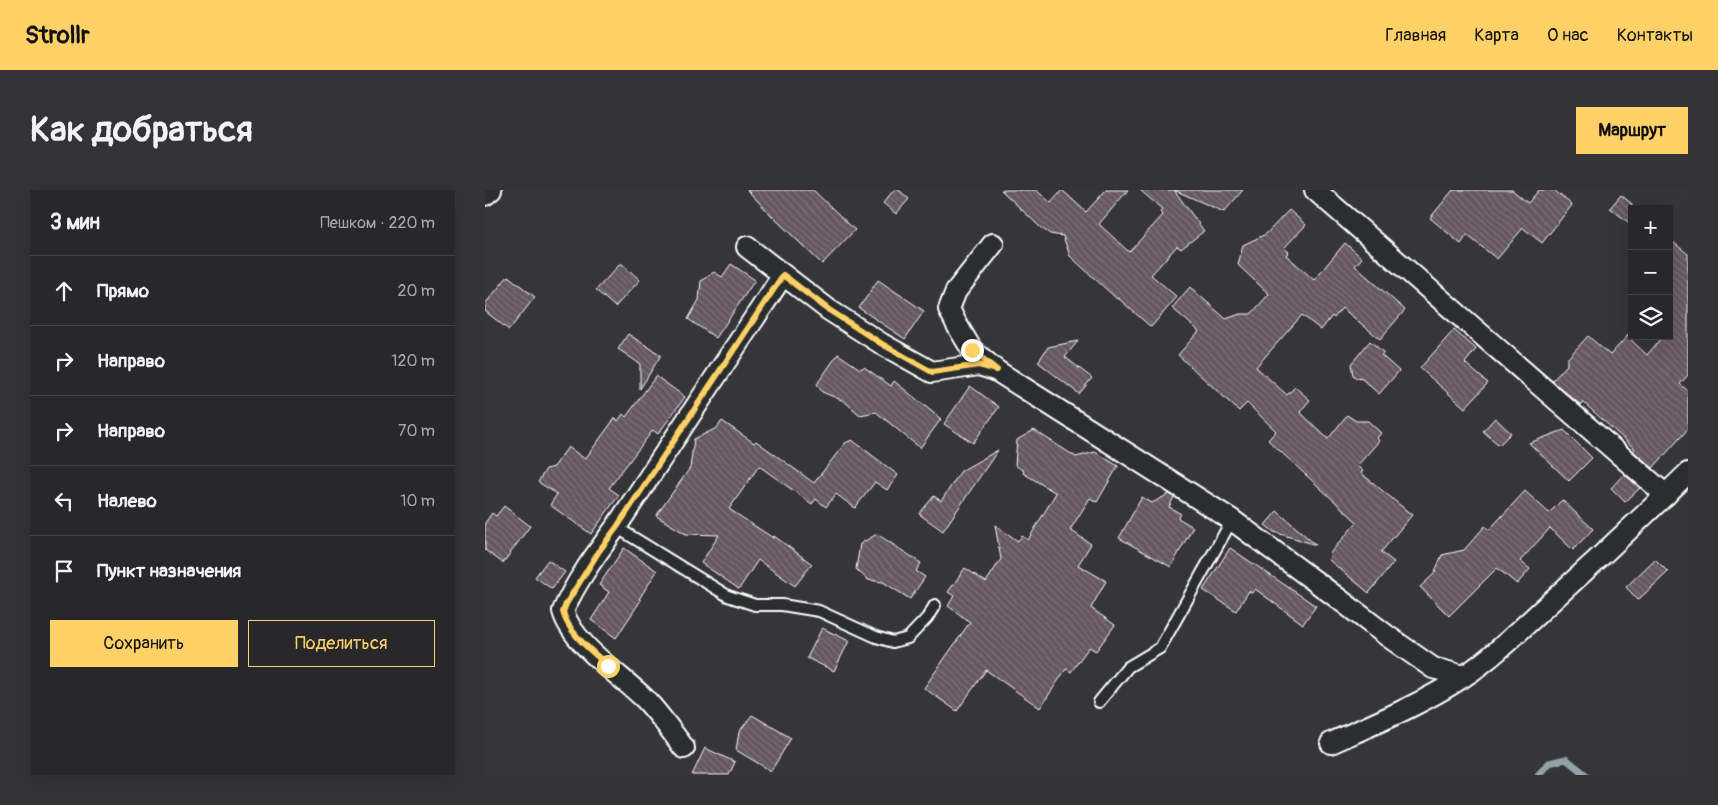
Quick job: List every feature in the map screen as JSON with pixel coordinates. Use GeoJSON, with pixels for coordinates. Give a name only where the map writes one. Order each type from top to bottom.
{"type":"FeatureCollection","features":[{"type":"Feature","properties":{"kind":"street"},"geometry":{"type":"LineString","coordinates":[[485,196],[491,190]]}},
{"type":"Feature","properties":{"kind":"street"},"geometry":{"type":"LineString","coordinates":[[1315,190],[1666,495]]}},
{"type":"Feature","properties":{"kind":"street"},"geometry":{"type":"LineString","coordinates":[[993,244],[956,291],[949,308],[972,350],[997,370],[1232,520],[1386,636],[1433,668],[1463,676]]}},
{"type":"Feature","properties":{"kind":"street"},"geometry":{"type":"LineString","coordinates":[[747,246],[829,310],[882,344],[932,372],[979,365],[997,370]]}},
{"type":"Feature","properties":{"kind":"street"},"geometry":{"type":"LineString","coordinates":[[684,748],[646,701],[577,636],[566,621],[563,612],[599,551],[617,527],[783,275]]}},
{"type":"Feature","properties":{"kind":"street"},"geometry":{"type":"LineString","coordinates":[[1331,743],[1393,716],[1463,676],[1498,651],[1609,550],[1688,473]]}},
{"type":"Feature","properties":{"kind":"lane"},"geometry":{"type":"LineString","coordinates":[[1099,702],[1128,667],[1160,648],[1232,520]]}},
{"type":"Feature","properties":{"kind":"lane"},"geometry":{"type":"LineString","coordinates":[[617,527],[729,596],[755,605],[782,605],[819,611],[876,637],[893,642],[908,638],[927,618],[935,605]]}},
{"type":"Feature","properties":{"kind":"building"},"geometry":{"type":"Polygon","coordinates":[[[747,190],[813,190],[855,230],[822,264],[747,190]]]}},
{"type":"Feature","properties":{"kind":"building"},"geometry":{"type":"Polygon","coordinates":[[[894,190],[899,190],[909,199],[896,214],[883,203],[894,190]]]}},
{"type":"Feature","properties":{"kind":"building"},"geometry":{"type":"Polygon","coordinates":[[[1001,190],[1036,190],[1051,203],[1062,190],[1086,212],[1106,190],[1128,190],[1099,224],[1129,252],[1163,215],[1160,212],[1162,209],[1140,190],[1174,190],[1204,231],[1181,249],[1177,246],[1151,275],[1177,297],[1151,327],[1070,256],[1063,236],[1050,234],[1040,227],[1001,190]]]}},
{"type":"Feature","properties":{"kind":"building"},"geometry":{"type":"Polygon","coordinates":[[[1174,190],[1243,190],[1224,212],[1174,190]]]}},
{"type":"Feature","properties":{"kind":"building"},"geometry":{"type":"Polygon","coordinates":[[[1453,190],[1512,190],[1528,203],[1539,190],[1554,190],[1572,205],[1542,243],[1523,228],[1497,259],[1467,235],[1461,244],[1430,218],[1453,190]]]}},
{"type":"Feature","properties":{"kind":"building"},"geometry":{"type":"Polygon","coordinates":[[[1621,195],[1632,204],[1628,205],[1628,222],[1610,208],[1621,195]]]}},
{"type":"Feature","properties":{"kind":"building"},"geometry":{"type":"Polygon","coordinates":[[[1289,210],[1306,225],[1284,248],[1289,252],[1286,255],[1314,280],[1345,243],[1362,258],[1355,266],[1405,310],[1380,339],[1342,308],[1334,318],[1332,316],[1321,330],[1302,315],[1256,367],[1287,395],[1295,387],[1310,400],[1300,412],[1328,439],[1347,415],[1356,421],[1368,421],[1381,433],[1377,438],[1379,441],[1357,466],[1363,471],[1361,473],[1412,515],[1381,552],[1394,562],[1369,593],[1329,560],[1331,552],[1357,522],[1268,440],[1276,431],[1247,403],[1239,411],[1178,355],[1199,331],[1172,308],[1190,287],[1226,319],[1240,314],[1251,314],[1269,294],[1238,265],[1243,245],[1266,234],[1289,210]]]}},
{"type":"Feature","properties":{"kind":"building"},"geometry":{"type":"Polygon","coordinates":[[[1673,242],[1688,254],[1688,375],[1680,384],[1688,391],[1688,429],[1653,468],[1583,402],[1581,405],[1552,381],[1567,365],[1567,359],[1588,336],[1610,355],[1628,335],[1628,340],[1632,340],[1647,355],[1660,340],[1673,340],[1673,242]]]}},
{"type":"Feature","properties":{"kind":"building"},"geometry":{"type":"Polygon","coordinates":[[[621,263],[640,280],[615,307],[596,290],[621,263]]]}},
{"type":"Feature","properties":{"kind":"building"},"geometry":{"type":"Polygon","coordinates":[[[731,264],[755,280],[716,338],[688,319],[699,300],[701,281],[714,272],[722,277],[731,264]]]}},
{"type":"Feature","properties":{"kind":"building"},"geometry":{"type":"Polygon","coordinates":[[[508,276],[535,297],[509,330],[485,311],[485,304],[508,276]]]}},
{"type":"Feature","properties":{"kind":"building"},"geometry":{"type":"Polygon","coordinates":[[[878,280],[924,311],[905,339],[859,308],[878,280]]]}},
{"type":"Feature","properties":{"kind":"building"},"geometry":{"type":"Polygon","coordinates":[[[1454,330],[1476,349],[1465,363],[1488,383],[1465,408],[1420,368],[1454,330]]]}},
{"type":"Feature","properties":{"kind":"building"},"geometry":{"type":"Polygon","coordinates":[[[628,334],[661,355],[640,389],[640,364],[618,349],[628,334]]]}},
{"type":"Feature","properties":{"kind":"building"},"geometry":{"type":"Polygon","coordinates":[[[1078,341],[1065,357],[1092,378],[1079,394],[1038,362],[1048,347],[1078,341]]]}},
{"type":"Feature","properties":{"kind":"building"},"geometry":{"type":"Polygon","coordinates":[[[1370,341],[1384,353],[1381,355],[1399,371],[1379,394],[1362,379],[1353,375],[1351,364],[1370,341]]]}},
{"type":"Feature","properties":{"kind":"building"},"geometry":{"type":"Polygon","coordinates":[[[838,354],[860,369],[864,367],[891,386],[894,381],[941,419],[920,448],[876,412],[860,415],[844,401],[822,392],[817,384],[838,354]]]}},
{"type":"Feature","properties":{"kind":"building"},"geometry":{"type":"Polygon","coordinates":[[[656,376],[685,397],[658,434],[653,430],[609,488],[619,495],[591,534],[550,505],[557,494],[538,482],[546,469],[554,467],[568,447],[585,459],[615,418],[618,421],[623,414],[626,417],[656,376]]]}},
{"type":"Feature","properties":{"kind":"building"},"geometry":{"type":"Polygon","coordinates":[[[970,386],[999,407],[973,443],[944,424],[970,386]]]}},
{"type":"Feature","properties":{"kind":"building"},"geometry":{"type":"Polygon","coordinates":[[[1495,418],[1511,433],[1499,445],[1483,431],[1495,418]]]}},
{"type":"Feature","properties":{"kind":"building"},"geometry":{"type":"Polygon","coordinates":[[[722,421],[754,443],[756,441],[814,483],[845,443],[852,440],[898,475],[887,490],[875,482],[855,508],[836,494],[826,507],[816,499],[812,504],[759,466],[729,509],[773,538],[774,536],[812,564],[795,586],[758,560],[739,589],[701,563],[719,535],[686,534],[656,516],[690,468],[694,439],[717,428],[722,421]]]}},
{"type":"Feature","properties":{"kind":"building"},"geometry":{"type":"Polygon","coordinates":[[[1034,430],[1076,457],[1095,452],[1118,466],[1097,502],[1090,498],[1070,530],[1091,544],[1078,565],[1106,581],[1091,608],[1115,625],[1096,651],[1089,647],[1071,672],[1066,669],[1040,708],[986,670],[957,711],[924,688],[970,622],[948,606],[954,596],[948,592],[965,568],[986,582],[1001,559],[995,525],[1018,541],[1022,536],[1028,540],[1056,493],[1023,473],[1024,471],[1015,465],[1017,440],[1034,430]]]}},
{"type":"Feature","properties":{"kind":"building"},"geometry":{"type":"Polygon","coordinates":[[[1564,430],[1592,458],[1569,481],[1529,443],[1564,430]]]}},
{"type":"Feature","properties":{"kind":"building"},"geometry":{"type":"Polygon","coordinates":[[[998,450],[943,531],[919,514],[934,496],[941,501],[961,471],[998,450]]]}},
{"type":"Feature","properties":{"kind":"building"},"geometry":{"type":"Polygon","coordinates":[[[1624,474],[1640,488],[1625,502],[1611,488],[1624,474]]]}},
{"type":"Feature","properties":{"kind":"building"},"geometry":{"type":"Polygon","coordinates":[[[1525,491],[1549,513],[1562,500],[1593,529],[1573,550],[1550,528],[1520,561],[1530,569],[1517,584],[1497,568],[1449,616],[1420,587],[1434,574],[1442,555],[1464,550],[1485,526],[1489,530],[1525,491]]]}},
{"type":"Feature","properties":{"kind":"building"},"geometry":{"type":"Polygon","coordinates":[[[1169,494],[1174,497],[1169,507],[1181,514],[1178,518],[1193,527],[1171,567],[1119,538],[1142,497],[1152,503],[1169,494]]]}},
{"type":"Feature","properties":{"kind":"building"},"geometry":{"type":"Polygon","coordinates":[[[504,506],[530,526],[503,563],[485,550],[485,523],[492,513],[496,516],[504,506]]]}},
{"type":"Feature","properties":{"kind":"building"},"geometry":{"type":"Polygon","coordinates":[[[1277,511],[1316,545],[1274,532],[1265,525],[1277,511]]]}},
{"type":"Feature","properties":{"kind":"building"},"geometry":{"type":"Polygon","coordinates":[[[877,534],[921,563],[916,571],[925,577],[910,599],[883,582],[868,580],[856,569],[860,544],[877,534]]]}},
{"type":"Feature","properties":{"kind":"building"},"geometry":{"type":"Polygon","coordinates":[[[624,548],[657,571],[616,638],[591,620],[609,592],[599,585],[624,548]]]}},
{"type":"Feature","properties":{"kind":"building"},"geometry":{"type":"Polygon","coordinates":[[[1230,548],[1316,606],[1303,624],[1255,589],[1252,593],[1249,591],[1236,611],[1203,590],[1230,548]]]}},
{"type":"Feature","properties":{"kind":"building"},"geometry":{"type":"Polygon","coordinates":[[[1655,559],[1668,572],[1638,600],[1626,587],[1655,559]]]}},
{"type":"Feature","properties":{"kind":"building"},"geometry":{"type":"Polygon","coordinates":[[[548,560],[565,572],[552,589],[535,577],[548,560]]]}},
{"type":"Feature","properties":{"kind":"building"},"geometry":{"type":"Polygon","coordinates":[[[822,628],[849,641],[834,671],[807,658],[822,628]]]}},
{"type":"Feature","properties":{"kind":"building"},"geometry":{"type":"Polygon","coordinates":[[[752,715],[791,738],[771,771],[736,750],[739,732],[752,715]]]}},
{"type":"Feature","properties":{"kind":"building"},"geometry":{"type":"Polygon","coordinates":[[[705,748],[735,762],[729,775],[692,775],[705,748]]]}},
{"type":"Feature","properties":{"kind":"waterway"},"geometry":{"type":"LineString","coordinates":[[1538,775],[1549,763],[1566,759],[1586,775]]}},
{"type":"Feature","properties":{"kind":"route"},"geometry":{"type":"LineString","coordinates":[[608,666],[577,636],[566,621],[563,612],[566,604],[599,551],[617,527],[783,275],[829,310],[882,344],[932,372],[979,365],[997,370],[972,350]]}}]}
